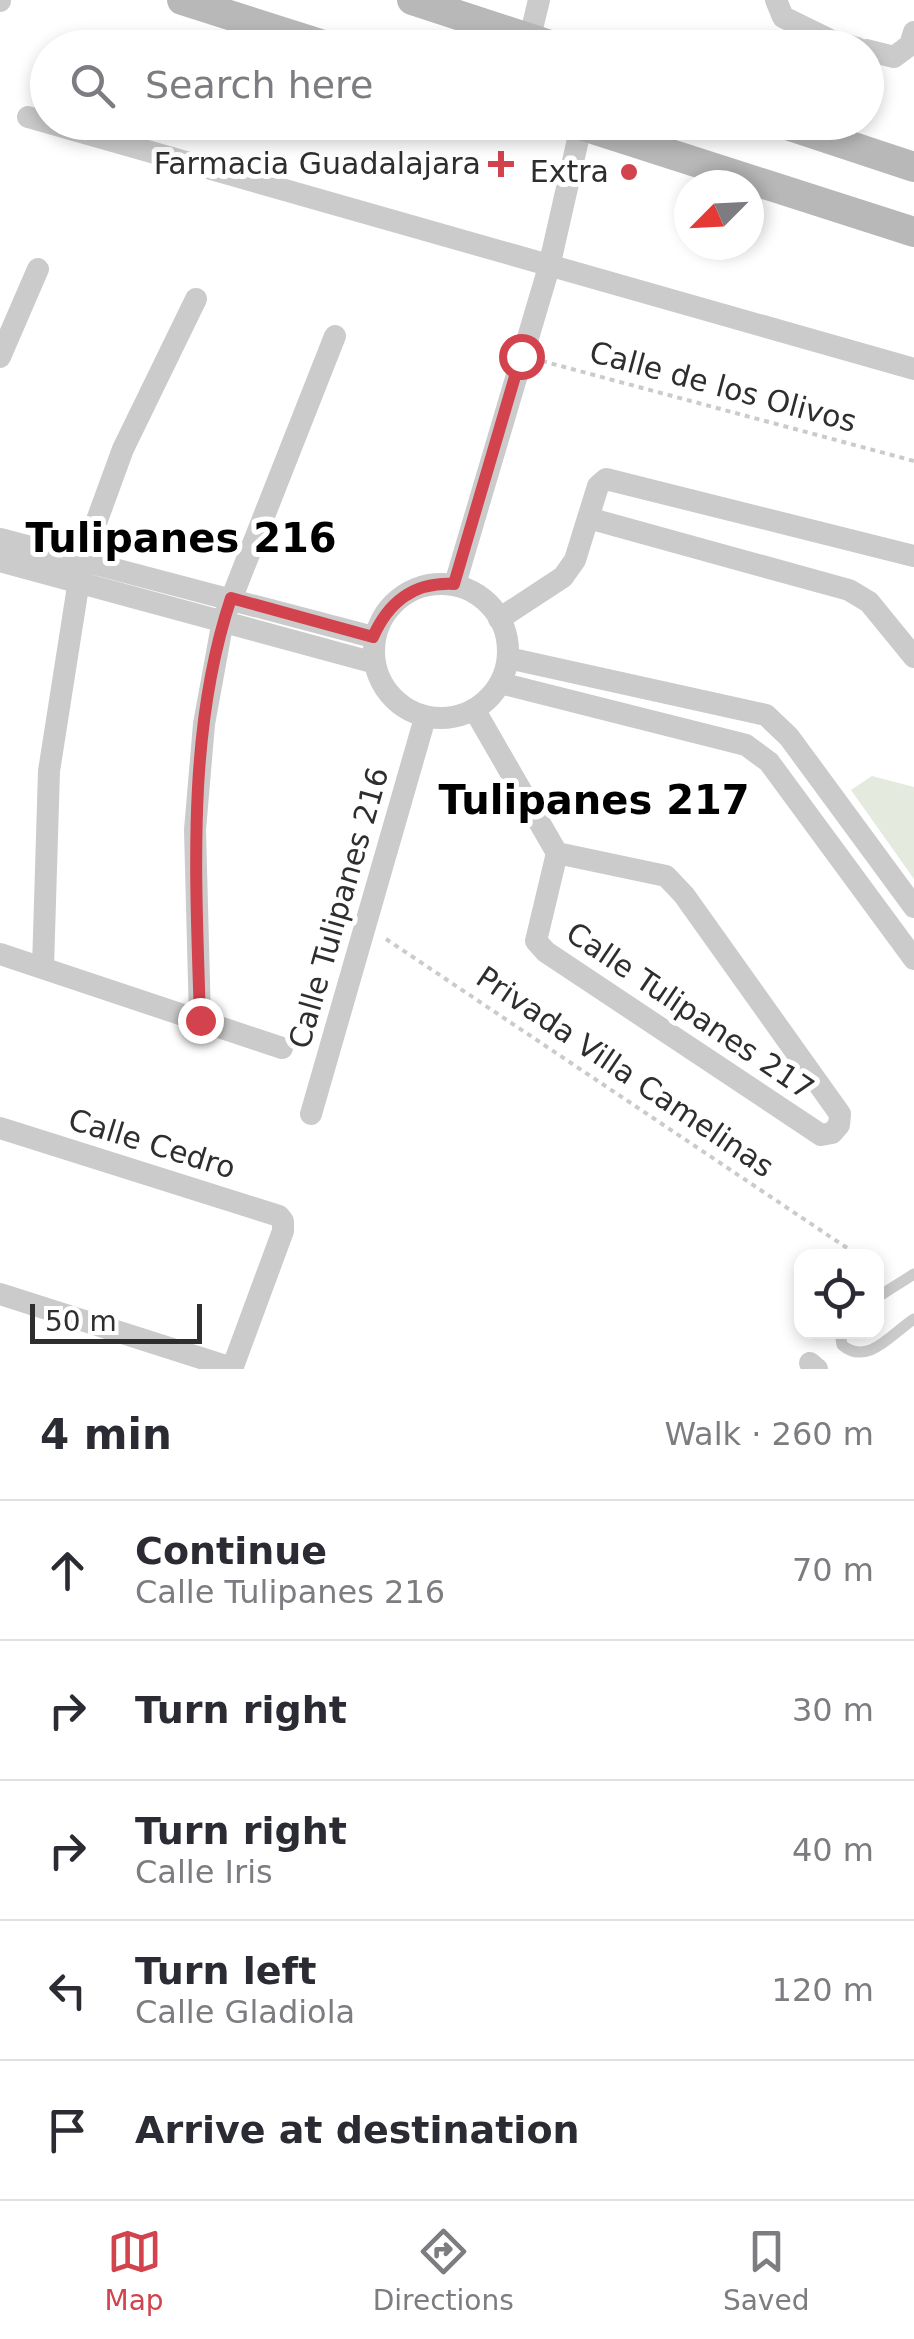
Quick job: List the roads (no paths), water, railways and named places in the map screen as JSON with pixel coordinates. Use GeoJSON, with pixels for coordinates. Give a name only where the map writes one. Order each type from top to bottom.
{"type":"FeatureCollection","features":[{"type":"Feature","properties":{"kind":"main road"},"geometry":{"type":"LineString","coordinates":[[182,0],[276,30]]}},
{"type":"Feature","properties":{"kind":"main road"},"geometry":{"type":"LineString","coordinates":[[412,0],[508,30]]}},
{"type":"Feature","properties":{"kind":"main road"},"geometry":{"type":"LineString","coordinates":[[628,140],[914,232]]}},
{"type":"Feature","properties":{"kind":"main road"},"geometry":{"type":"LineString","coordinates":[[837,140],[914,167]]}},
{"type":"Feature","properties":{"kind":"street"},"geometry":{"type":"LineString","coordinates":[[532,30],[539,0]]}},
{"type":"Feature","properties":{"kind":"street"},"geometry":{"type":"LineString","coordinates":[[776,0],[783,16],[810,30]]}},
{"type":"Feature","properties":{"kind":"street"},"geometry":{"type":"LineString","coordinates":[[884,54],[894,56],[910,45],[914,32]]}},
{"type":"Feature","properties":{"kind":"street"},"geometry":{"type":"LineString","coordinates":[[105,140],[914,369]]}},
{"type":"Feature","properties":{"kind":"street"},"geometry":{"type":"LineString","coordinates":[[454,584],[549,266],[575,140]]}},
{"type":"Feature","properties":{"kind":"street"},"geometry":{"type":"LineString","coordinates":[[0,358],[38,269]]}},
{"type":"Feature","properties":{"kind":"street"},"geometry":{"type":"LineString","coordinates":[[44,967],[49,771],[80,572],[123,448],[196,299]]}},
{"type":"Feature","properties":{"kind":"street"},"geometry":{"type":"LineString","coordinates":[[200,1020],[195,830],[204,724],[227,609],[335,336]]}},
{"type":"Feature","properties":{"kind":"street"},"geometry":{"type":"LineString","coordinates":[[499,619],[562,578],[575,560],[598,486],[606,479],[914,556]]}},
{"type":"Feature","properties":{"kind":"street"},"geometry":{"type":"LineString","coordinates":[[588,518],[849,590],[878,612],[914,657]]}},
{"type":"Feature","properties":{"kind":"street"},"geometry":{"type":"LineString","coordinates":[[0,539],[80,572]]}},
{"type":"Feature","properties":{"kind":"street"},"geometry":{"type":"LineString","coordinates":[[0,561],[80,572],[227,609],[373,637]]}},
{"type":"Feature","properties":{"kind":"street"},"geometry":{"type":"LineString","coordinates":[[454,584],[473,591],[493,608],[499,619],[506,632],[508,658],[500,683],[484,704],[460,716],[425,718],[408,711],[388,694],[375,663],[373,637],[398,598],[421,586],[454,584]]}},
{"type":"Feature","properties":{"kind":"street"},"geometry":{"type":"LineString","coordinates":[[227,609],[375,663]]}},
{"type":"Feature","properties":{"kind":"street"},"geometry":{"type":"LineString","coordinates":[[508,658],[766,716],[789,737],[914,907]]}},
{"type":"Feature","properties":{"kind":"street"},"geometry":{"type":"LineString","coordinates":[[500,683],[746,745],[769,762],[914,959]]}},
{"type":"Feature","properties":{"kind":"street"},"geometry":{"type":"LineString","coordinates":[[474,709],[557,853]]}},
{"type":"Feature","properties":{"kind":"street","name":"Calle Tulipanes 216"},"geometry":{"type":"LineString","coordinates":[[311,1114],[425,718]]}},
{"type":"Feature","properties":{"kind":"street","name":"Calle Tulipanes 217"},"geometry":{"type":"LineString","coordinates":[[557,853],[666,876],[684,895],[840,1114],[840,1125],[832,1133],[821,1135],[546,952],[536,941],[557,853]]}},
{"type":"Feature","properties":{"kind":"street"},"geometry":{"type":"LineString","coordinates":[[0,954],[282,1048]]}},
{"type":"Feature","properties":{"kind":"street","name":"Calle Cedro"},"geometry":{"type":"LineString","coordinates":[[0,1128],[273,1212],[283,1221],[283,1231],[232,1369]]}},
{"type":"Feature","properties":{"kind":"street"},"geometry":{"type":"LineString","coordinates":[[0,1294],[232,1369]]}},
{"type":"Feature","properties":{"kind":"lane"},"geometry":{"type":"LineString","coordinates":[[884,1293],[914,1274]]}},
{"type":"Feature","properties":{"kind":"lane"},"geometry":{"type":"LineString","coordinates":[[841,1339],[842,1346],[859,1352],[882,1344],[914,1319]]}},
{"type":"Feature","properties":{"kind":"place","name":"Farmacia Guadalajara"},"geometry":{"type":"Point","coordinates":[501,164]}},
{"type":"Feature","properties":{"kind":"place","name":"Extra"},"geometry":{"type":"Point","coordinates":[629,172]}},
{"type":"Feature","properties":{"kind":"district","name":"Tulipanes 216"},"geometry":{"type":"Point","coordinates":[181,538]}},
{"type":"Feature","properties":{"kind":"district","name":"Tulipanes 217"},"geometry":{"type":"Point","coordinates":[594,800]}}]}
